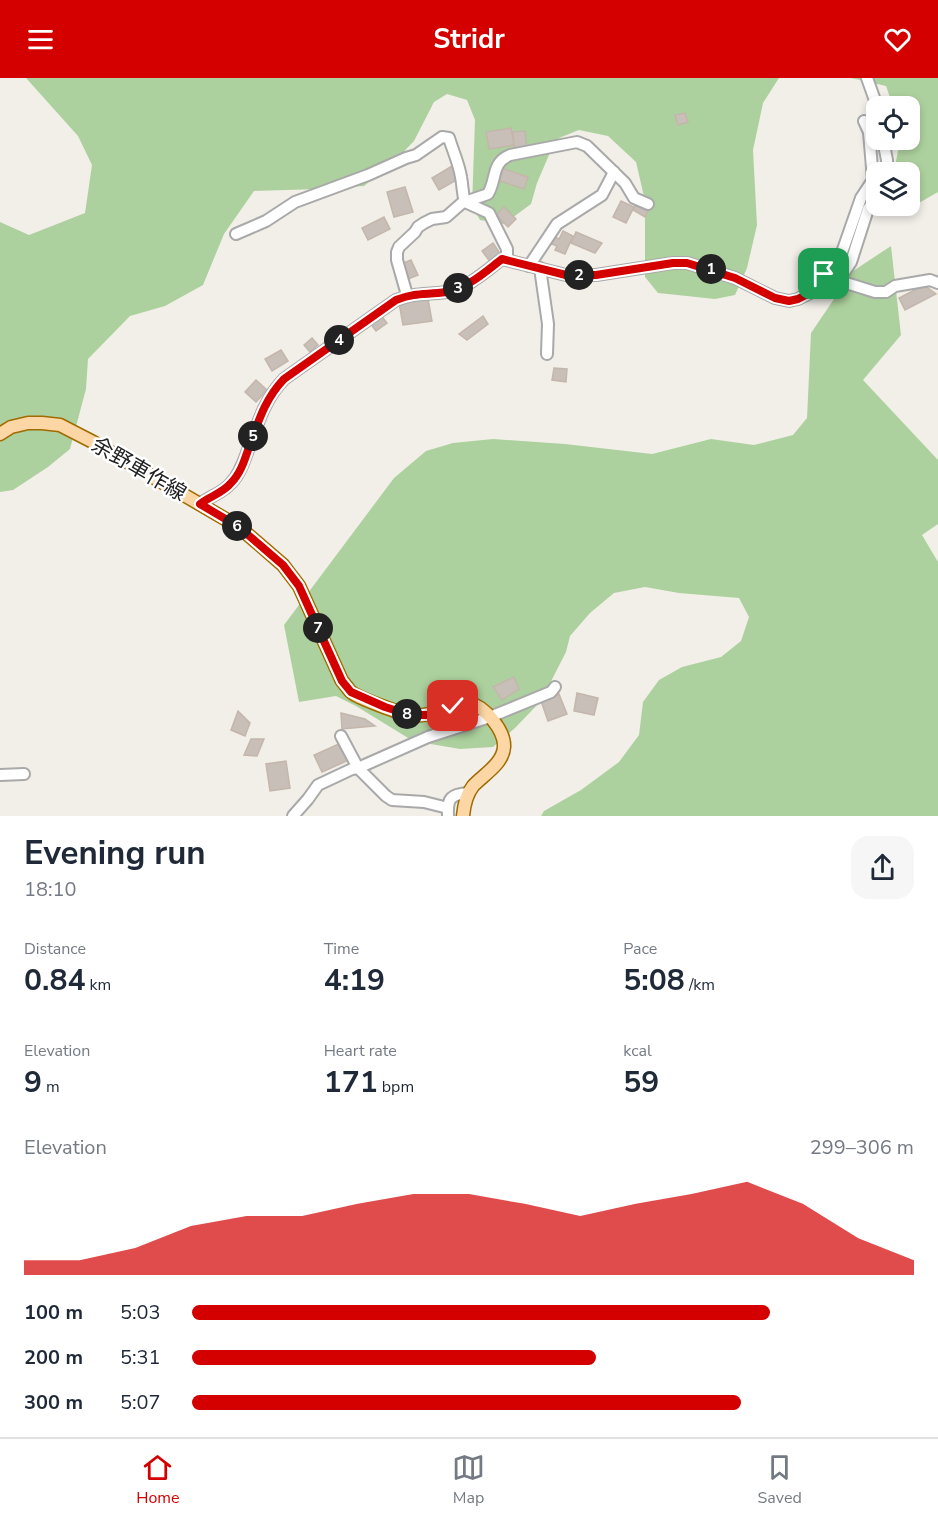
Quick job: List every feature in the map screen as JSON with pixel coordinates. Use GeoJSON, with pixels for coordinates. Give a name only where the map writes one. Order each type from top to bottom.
{"type":"FeatureCollection","features":[{"type":"Feature","properties":{"kind":"main road","name":"余野車作線"},"geometry":{"type":"LineString","coordinates":[[0,434],[10,427],[28,423],[60,425],[239,527],[283,565],[299,586],[342,681],[351,692],[410,715],[427,715],[468,703],[483,709],[489,717]]}},
{"type":"Feature","properties":{"kind":"main road"},"geometry":{"type":"LineString","coordinates":[[463,816],[465,801],[472,788],[500,759],[504,747],[501,734],[489,717]]}},
{"type":"Feature","properties":{"kind":"street"},"geometry":{"type":"LineString","coordinates":[[867,78],[873,96]]}},
{"type":"Feature","properties":{"kind":"street"},"geometry":{"type":"LineString","coordinates":[[819,288],[824,274],[839,261],[861,198],[873,180],[869,132],[864,121]]}},
{"type":"Feature","properties":{"kind":"street"},"geometry":{"type":"LineString","coordinates":[[236,234],[266,221],[295,202],[368,176],[416,155],[442,137],[448,138],[452,149],[462,178],[461,191],[465,202],[489,213],[507,249],[507,259]]}},
{"type":"Feature","properties":{"kind":"street"},"geometry":{"type":"LineString","coordinates":[[407,295],[397,260],[399,247],[418,227],[432,219],[446,217],[462,203],[488,194],[501,158],[577,142],[587,146],[626,183],[634,198],[648,204]]}},
{"type":"Feature","properties":{"kind":"street"},"geometry":{"type":"LineString","coordinates":[[547,354],[548,324],[535,267],[557,224],[602,195],[614,172]]}},
{"type":"Feature","properties":{"kind":"street"},"geometry":{"type":"LineString","coordinates":[[200,504],[225,490],[233,482],[241,469],[267,400],[275,388],[284,379],[396,300],[407,295],[447,292],[459,288],[471,283],[502,259],[507,259],[566,275],[596,275],[673,263],[687,263],[735,278],[775,298],[789,301],[819,288],[845,271],[851,262],[866,215]]}},
{"type":"Feature","properties":{"kind":"street"},"geometry":{"type":"LineString","coordinates":[[839,276],[843,282],[875,292],[886,292],[895,286],[930,280],[938,283]]}},
{"type":"Feature","properties":{"kind":"street"},"geometry":{"type":"LineString","coordinates":[[293,816],[318,785],[428,737],[489,717],[551,692],[555,687]]}},
{"type":"Feature","properties":{"kind":"street"},"geometry":{"type":"LineString","coordinates":[[341,736],[358,768],[392,800],[424,802],[448,812],[449,801],[452,797],[469,794]]}},
{"type":"Feature","properties":{"kind":"street"},"geometry":{"type":"LineString","coordinates":[[0,775],[24,774]]}},
{"type":"Feature","properties":{"kind":"green space"},"geometry":{"type":"Polygon","coordinates":[[[26,78],[779,78],[763,103],[753,150],[757,225],[747,268],[735,295],[715,299],[658,293],[645,277],[645,201],[636,162],[608,136],[579,130],[559,138],[537,183],[531,204],[504,224],[480,220],[472,206],[475,120],[467,100],[447,94],[434,102],[414,141],[390,166],[364,186],[254,191],[224,234],[203,285],[165,306],[130,316],[88,359],[86,389],[70,449],[13,490],[0,492],[0,222],[29,235],[85,213],[92,165],[78,136],[26,78]]]}},
{"type":"Feature","properties":{"kind":"green space"},"geometry":{"type":"Polygon","coordinates":[[[851,78],[938,78],[938,192],[920,202],[920,162],[896,162],[898,150],[920,150],[920,96],[890,96],[886,86],[851,78]]]}},
{"type":"Feature","properties":{"kind":"green space"},"geometry":{"type":"Polygon","coordinates":[[[891,246],[901,335],[863,380],[938,460],[938,524],[922,535],[938,562],[938,816],[541,816],[544,811],[581,790],[619,762],[639,735],[643,702],[659,680],[682,667],[721,657],[741,641],[749,617],[739,598],[679,593],[645,587],[614,593],[590,613],[570,636],[566,652],[541,701],[493,747],[460,749],[413,741],[336,696],[299,702],[284,625],[394,478],[426,451],[453,443],[493,439],[652,454],[711,439],[754,445],[793,435],[807,418],[811,333],[853,271],[891,246]]]}},
{"type":"Feature","properties":{"kind":"building"},"geometry":{"type":"Polygon","coordinates":[[[685,113],[688,122],[678,125],[675,115],[685,113]]]}},
{"type":"Feature","properties":{"kind":"building"},"geometry":{"type":"Polygon","coordinates":[[[511,128],[514,145],[489,149],[486,132],[511,128]]]}},
{"type":"Feature","properties":{"kind":"building"},"geometry":{"type":"Polygon","coordinates":[[[525,131],[527,151],[516,152],[513,132],[525,131]]]}},
{"type":"Feature","properties":{"kind":"building"},"geometry":{"type":"Polygon","coordinates":[[[452,166],[460,178],[439,190],[432,178],[452,166]]]}},
{"type":"Feature","properties":{"kind":"building"},"geometry":{"type":"Polygon","coordinates":[[[501,168],[528,177],[524,189],[497,180],[501,168]]]}},
{"type":"Feature","properties":{"kind":"building"},"geometry":{"type":"Polygon","coordinates":[[[405,187],[413,212],[394,217],[387,192],[405,187]]]}},
{"type":"Feature","properties":{"kind":"building"},"geometry":{"type":"Polygon","coordinates":[[[621,201],[634,207],[626,223],[613,217],[621,201]]]}},
{"type":"Feature","properties":{"kind":"building"},"geometry":{"type":"Polygon","coordinates":[[[637,202],[649,209],[645,217],[633,210],[637,202]]]}},
{"type":"Feature","properties":{"kind":"building"},"geometry":{"type":"Polygon","coordinates":[[[504,207],[516,219],[508,227],[496,215],[504,207]]]}},
{"type":"Feature","properties":{"kind":"building"},"geometry":{"type":"Polygon","coordinates":[[[384,217],[390,229],[368,240],[362,228],[384,217]]]}},
{"type":"Feature","properties":{"kind":"building"},"geometry":{"type":"Polygon","coordinates":[[[563,231],[573,236],[565,254],[555,250],[557,246],[552,244],[555,237],[559,239],[563,231]]]}},
{"type":"Feature","properties":{"kind":"building"},"geometry":{"type":"Polygon","coordinates":[[[576,232],[602,243],[595,253],[571,243],[576,232]]]}},
{"type":"Feature","properties":{"kind":"building"},"geometry":{"type":"Polygon","coordinates":[[[493,243],[501,255],[491,263],[482,251],[493,243]]]}},
{"type":"Feature","properties":{"kind":"building"},"geometry":{"type":"Polygon","coordinates":[[[411,260],[418,275],[408,279],[401,264],[411,260]]]}},
{"type":"Feature","properties":{"kind":"building"},"geometry":{"type":"Polygon","coordinates":[[[924,285],[936,294],[905,310],[899,298],[924,285]]]}},
{"type":"Feature","properties":{"kind":"building"},"geometry":{"type":"Polygon","coordinates":[[[428,299],[432,321],[403,325],[399,303],[428,299]]]}},
{"type":"Feature","properties":{"kind":"building"},"geometry":{"type":"Polygon","coordinates":[[[380,314],[387,323],[376,331],[369,322],[380,314]]]}},
{"type":"Feature","properties":{"kind":"building"},"geometry":{"type":"Polygon","coordinates":[[[483,316],[488,324],[467,340],[459,334],[483,316]]]}},
{"type":"Feature","properties":{"kind":"building"},"geometry":{"type":"Polygon","coordinates":[[[312,338],[318,345],[310,352],[304,345],[312,338]]]}},
{"type":"Feature","properties":{"kind":"building"},"geometry":{"type":"Polygon","coordinates":[[[281,350],[288,361],[272,371],[265,359],[281,350]]]}},
{"type":"Feature","properties":{"kind":"building"},"geometry":{"type":"Polygon","coordinates":[[[554,368],[567,369],[566,382],[552,380],[554,368]]]}},
{"type":"Feature","properties":{"kind":"building"},"geometry":{"type":"Polygon","coordinates":[[[256,380],[267,390],[256,402],[245,392],[256,380]]]}},
{"type":"Feature","properties":{"kind":"building"},"geometry":{"type":"Polygon","coordinates":[[[514,677],[519,689],[502,700],[493,687],[514,677]]]}},
{"type":"Feature","properties":{"kind":"building"},"geometry":{"type":"Polygon","coordinates":[[[577,693],[598,698],[594,715],[574,711],[577,693]]]}},
{"type":"Feature","properties":{"kind":"building"},"geometry":{"type":"Polygon","coordinates":[[[559,694],[567,714],[548,721],[541,701],[559,694]]]}},
{"type":"Feature","properties":{"kind":"building"},"geometry":{"type":"Polygon","coordinates":[[[238,711],[250,723],[245,736],[231,730],[238,711]]]}},
{"type":"Feature","properties":{"kind":"building"},"geometry":{"type":"Polygon","coordinates":[[[341,713],[365,719],[375,726],[342,729],[341,713]]]}},
{"type":"Feature","properties":{"kind":"building"},"geometry":{"type":"Polygon","coordinates":[[[251,739],[264,739],[257,756],[244,755],[251,739]]]}},
{"type":"Feature","properties":{"kind":"building"},"geometry":{"type":"Polygon","coordinates":[[[341,743],[349,760],[322,772],[314,755],[341,743]]]}},
{"type":"Feature","properties":{"kind":"building"},"geometry":{"type":"Polygon","coordinates":[[[286,761],[290,788],[270,791],[266,764],[286,761]]]}},
{"type":"Feature","properties":{"kind":"route"},"geometry":{"type":"LineString","coordinates":[[453,706],[427,715],[410,715],[351,692],[342,681],[299,586],[283,565],[239,527],[200,504],[225,490],[233,482],[241,469],[267,400],[275,388],[284,379],[396,300],[415,293],[447,292],[459,288],[471,283],[502,259],[566,275],[596,275],[673,263],[687,263],[735,278],[775,298],[789,301],[819,288],[824,274]]}}]}
